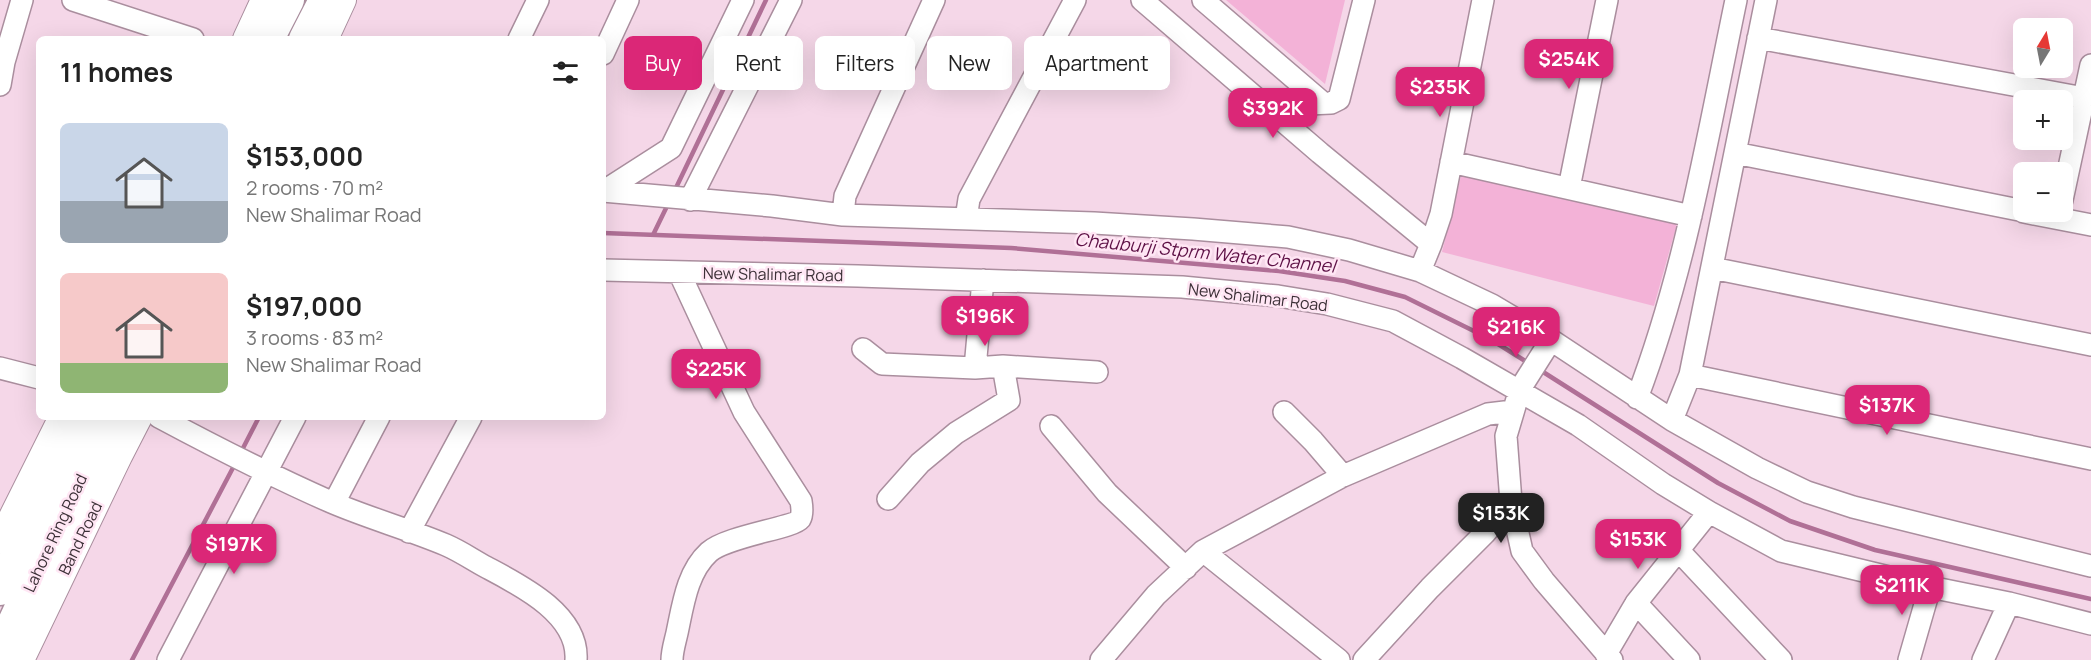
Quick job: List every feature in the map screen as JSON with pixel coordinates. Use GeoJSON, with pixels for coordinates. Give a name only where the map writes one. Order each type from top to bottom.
{"type":"FeatureCollection","features":[{"type":"Feature","properties":{"kind":"highway"},"geometry":{"type":"LineString","coordinates":[[271,36],[289,0]]}},
{"type":"Feature","properties":{"kind":"highway"},"geometry":{"type":"LineString","coordinates":[[306,36],[324,0]]}},
{"type":"Feature","properties":{"kind":"highway","name":"Lahore Ring Road"},"geometry":{"type":"LineString","coordinates":[[0,590],[79,420]]}},
{"type":"Feature","properties":{"kind":"highway","name":"Lahore Ring Road"},"geometry":{"type":"LineString","coordinates":[[0,650],[108,420]]}},
{"type":"Feature","properties":{"kind":"main road"},"geometry":{"type":"LineString","coordinates":[[247,36],[264,0]]}},
{"type":"Feature","properties":{"kind":"main road"},"geometry":{"type":"LineString","coordinates":[[326,36],[344,0]]}},
{"type":"Feature","properties":{"kind":"main road"},"geometry":{"type":"LineString","coordinates":[[0,542],[61,420]]}},
{"type":"Feature","properties":{"kind":"main road","name":"Band Road"},"geometry":{"type":"LineString","coordinates":[[21,660],[137,420]]}},
{"type":"Feature","properties":{"kind":"street"},"geometry":{"type":"LineString","coordinates":[[0,85],[4,45],[22,0]]}},
{"type":"Feature","properties":{"kind":"street"},"geometry":{"type":"LineString","coordinates":[[520,36],[538,0]]}},
{"type":"Feature","properties":{"kind":"street"},"geometry":{"type":"LineString","coordinates":[[606,48],[628,0]]}},
{"type":"Feature","properties":{"kind":"street"},"geometry":{"type":"LineString","coordinates":[[606,190],[671,148],[743,0]]}},
{"type":"Feature","properties":{"kind":"street"},"geometry":{"type":"LineString","coordinates":[[686,200],[791,0]]}},
{"type":"Feature","properties":{"kind":"street"},"geometry":{"type":"LineString","coordinates":[[843,215],[845,196],[934,0]]}},
{"type":"Feature","properties":{"kind":"street"},"geometry":{"type":"LineString","coordinates":[[966,219],[969,199],[1075,0]]}},
{"type":"Feature","properties":{"kind":"street"},"geometry":{"type":"LineString","coordinates":[[1142,0],[1431,244]]}},
{"type":"Feature","properties":{"kind":"street"},"geometry":{"type":"LineString","coordinates":[[1203,0],[1323,103]]}},
{"type":"Feature","properties":{"kind":"street"},"geometry":{"type":"LineString","coordinates":[[1265,106],[1335,102],[1339,99],[1364,0]]}},
{"type":"Feature","properties":{"kind":"street"},"geometry":{"type":"LineString","coordinates":[[1420,272],[1441,214],[1483,0]]}},
{"type":"Feature","properties":{"kind":"street"},"geometry":{"type":"LineString","coordinates":[[1569,188],[1606,0]]}},
{"type":"Feature","properties":{"kind":"street"},"geometry":{"type":"LineString","coordinates":[[1637,398],[1660,334],[1684,251],[1736,0]]}},
{"type":"Feature","properties":{"kind":"street"},"geometry":{"type":"LineString","coordinates":[[1672,420],[1690,375],[1766,0]]}},
{"type":"Feature","properties":{"kind":"street"},"geometry":{"type":"LineString","coordinates":[[78,1],[184,36]]}},
{"type":"Feature","properties":{"kind":"street"},"geometry":{"type":"LineString","coordinates":[[1758,38],[2084,98]]}},
{"type":"Feature","properties":{"kind":"street"},"geometry":{"type":"LineString","coordinates":[[2070,162],[2091,65]]}},
{"type":"Feature","properties":{"kind":"street"},"geometry":{"type":"LineString","coordinates":[[1735,153],[2013,209]]}},
{"type":"Feature","properties":{"kind":"street"},"geometry":{"type":"LineString","coordinates":[[1451,162],[1691,216]]}},
{"type":"Feature","properties":{"kind":"street"},"geometry":{"type":"LineString","coordinates":[[606,191],[772,206],[843,215],[1105,224],[1288,237],[1349,250],[1420,272],[1492,305],[1547,346],[1757,468],[1807,492],[1852,507],[2091,566]]}},
{"type":"Feature","properties":{"kind":"street"},"geometry":{"type":"LineString","coordinates":[[2073,216],[2091,225]]}},
{"type":"Feature","properties":{"kind":"street"},"geometry":{"type":"LineString","coordinates":[[1712,268],[2091,345]]}},
{"type":"Feature","properties":{"kind":"street","name":"New Shalimar Road"},"geometry":{"type":"LineString","coordinates":[[606,270],[1182,287],[1268,295],[1327,304],[1393,321],[1522,386],[1663,484],[1781,551],[2091,624]]}},
{"type":"Feature","properties":{"kind":"street"},"geometry":{"type":"LineString","coordinates":[[672,660],[684,598],[693,574],[709,551],[729,541],[792,524],[799,520],[802,513],[801,501],[744,412],[679,272]]}},
{"type":"Feature","properties":{"kind":"street"},"geometry":{"type":"LineString","coordinates":[[975,368],[983,280]]}},
{"type":"Feature","properties":{"kind":"street"},"geometry":{"type":"LineString","coordinates":[[1547,346],[1522,386],[1506,436],[1511,502],[1522,551],[1544,581],[1609,657],[1636,603],[1709,512]]}},
{"type":"Feature","properties":{"kind":"street"},"geometry":{"type":"LineString","coordinates":[[863,349],[882,364],[975,368],[1003,366],[1097,372]]}},
{"type":"Feature","properties":{"kind":"street"},"geometry":{"type":"LineString","coordinates":[[888,499],[920,463],[956,434],[1009,400],[1003,366]]}},
{"type":"Feature","properties":{"kind":"street"},"geometry":{"type":"LineString","coordinates":[[0,368],[36,377]]}},
{"type":"Feature","properties":{"kind":"street"},"geometry":{"type":"LineString","coordinates":[[1690,375],[2091,459]]}},
{"type":"Feature","properties":{"kind":"street"},"geometry":{"type":"LineString","coordinates":[[1101,660],[1156,596],[1203,551],[1343,476],[1488,414],[1513,411]]}},
{"type":"Feature","properties":{"kind":"street"},"geometry":{"type":"LineString","coordinates":[[1284,412],[1343,476]]}},
{"type":"Feature","properties":{"kind":"street"},"geometry":{"type":"LineString","coordinates":[[165,420],[266,473],[334,503],[447,546],[530,590],[565,623],[573,637],[577,653],[576,660]]}},
{"type":"Feature","properties":{"kind":"street"},"geometry":{"type":"LineString","coordinates":[[168,660],[293,420]]}},
{"type":"Feature","properties":{"kind":"street"},"geometry":{"type":"LineString","coordinates":[[334,503],[377,420]]}},
{"type":"Feature","properties":{"kind":"street"},"geometry":{"type":"LineString","coordinates":[[409,532],[469,420]]}},
{"type":"Feature","properties":{"kind":"street"},"geometry":{"type":"LineString","coordinates":[[1051,426],[1107,493],[1186,568]]}},
{"type":"Feature","properties":{"kind":"street"},"geometry":{"type":"LineString","coordinates":[[1364,660],[1430,588],[1485,533],[1511,502]]}},
{"type":"Feature","properties":{"kind":"street"},"geometry":{"type":"LineString","coordinates":[[1203,551],[1339,660]]}},
{"type":"Feature","properties":{"kind":"street"},"geometry":{"type":"LineString","coordinates":[[1679,551],[1781,660]]}},
{"type":"Feature","properties":{"kind":"street"},"geometry":{"type":"LineString","coordinates":[[1910,660],[1930,587]]}},
{"type":"Feature","properties":{"kind":"street"},"geometry":{"type":"LineString","coordinates":[[1636,603],[1689,660]]}},
{"type":"Feature","properties":{"kind":"street"},"geometry":{"type":"LineString","coordinates":[[1983,660],[2009,603]]}},
{"type":"Feature","properties":{"kind":"shaded area"},"geometry":{"type":"Polygon","coordinates":[[[1226,0],[1345,0],[1325,84],[1226,0]]]}},
{"type":"Feature","properties":{"kind":"shaded area"},"geometry":{"type":"Polygon","coordinates":[[[1461,176],[1677,224],[1654,306],[1442,252],[1461,176]]]}},
{"type":"Feature","properties":{"kind":"waterway"},"geometry":{"type":"LineString","coordinates":[[674,192],[766,0]]}},
{"type":"Feature","properties":{"kind":"waterway"},"geometry":{"type":"LineString","coordinates":[[653,235],[669,202]]}},
{"type":"Feature","properties":{"kind":"waterway","name":"Chauburji Stprm Water Channel"},"geometry":{"type":"LineString","coordinates":[[606,233],[1011,248],[1279,271],[1345,281],[1405,297],[1490,339],[1530,364]]}},
{"type":"Feature","properties":{"kind":"waterway","name":"Chauburji Stprm Water Channel"},"geometry":{"type":"LineString","coordinates":[[1540,370],[1718,483],[1790,521],[1875,550],[2091,599]]}},
{"type":"Feature","properties":{"kind":"waterway","name":"Chauburji Stprm Water Channel"},"geometry":{"type":"LineString","coordinates":[[241,452],[257,420]]}},
{"type":"Feature","properties":{"kind":"waterway","name":"Chauburji Stprm Water Channel"},"geometry":{"type":"LineString","coordinates":[[132,660],[236,462]]}}]}
